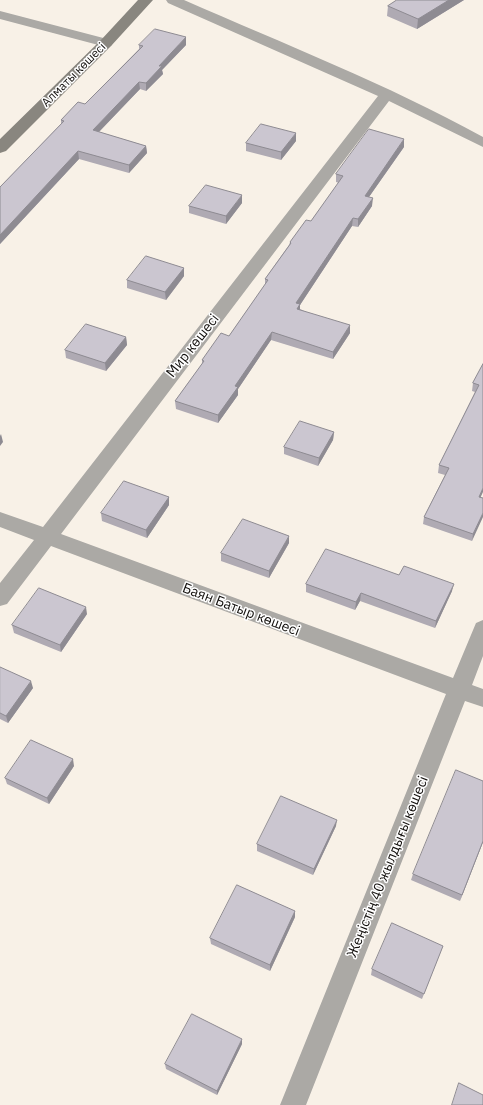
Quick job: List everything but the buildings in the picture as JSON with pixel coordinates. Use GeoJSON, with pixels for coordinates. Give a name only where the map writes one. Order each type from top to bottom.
{"type":"FeatureCollection","features":[{"type":"Feature","properties":{"kind":"street","name":"Алматы көшесі"},"geometry":{"type":"LineString","coordinates":[[0,148],[106,44],[146,0]]}},
{"type":"Feature","properties":{"kind":"street"},"geometry":{"type":"LineString","coordinates":[[173,0],[387,95],[445,122],[483,143]]}},
{"type":"Feature","properties":{"kind":"street"},"geometry":{"type":"LineString","coordinates":[[0,15],[106,44]]}},
{"type":"Feature","properties":{"kind":"street","name":"Мир көшесі"},"geometry":{"type":"LineString","coordinates":[[0,598],[46,536],[387,95]]}},
{"type":"Feature","properties":{"kind":"street","name":"Баян Батыр көшесі"},"geometry":{"type":"LineString","coordinates":[[0,519],[483,698]]}},
{"type":"Feature","properties":{"kind":"street","name":"Жеңістің 40 жылдығы көшесі"},"geometry":{"type":"LineString","coordinates":[[293,1105],[483,629]]}}]}
